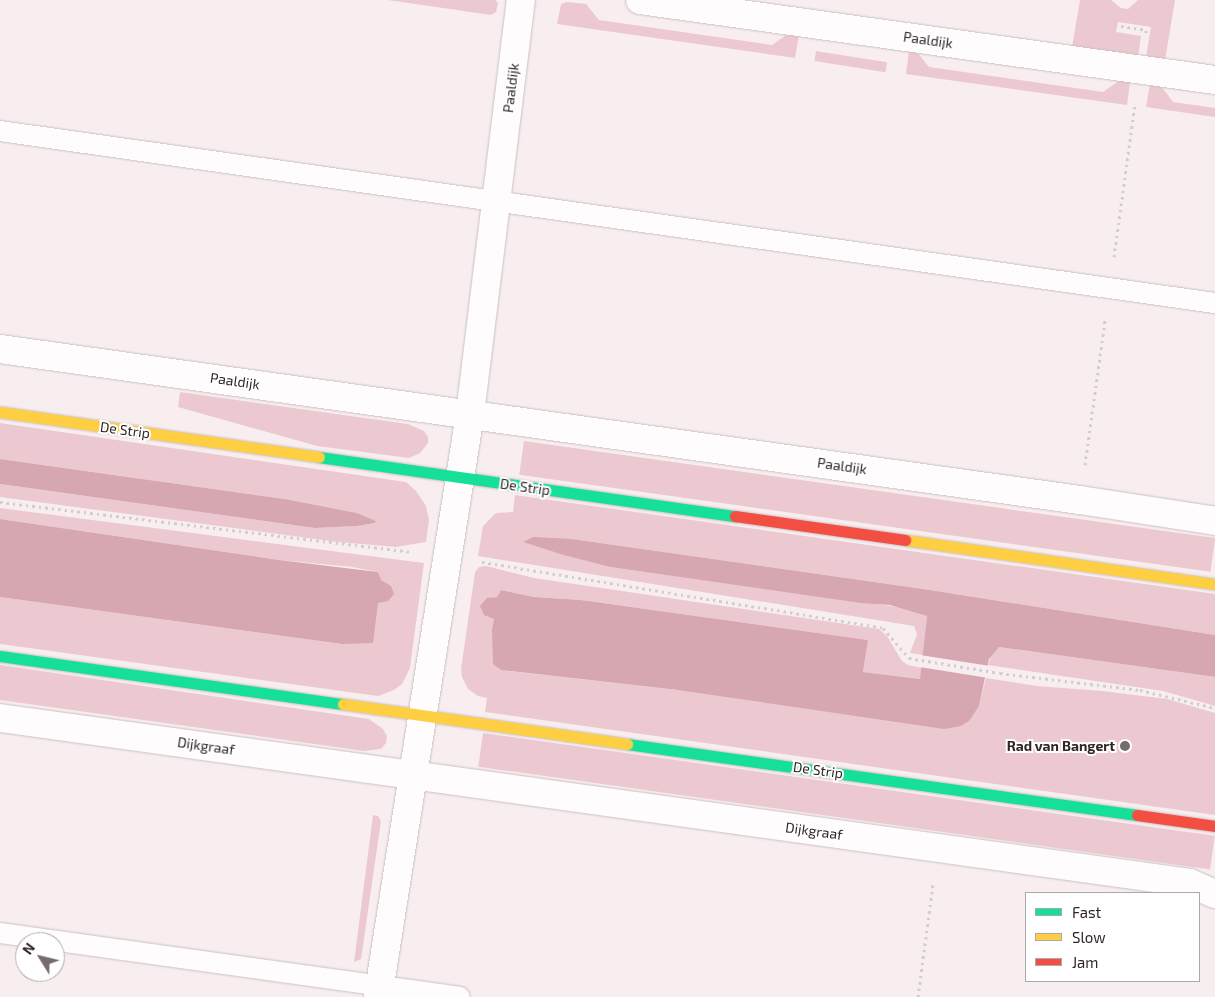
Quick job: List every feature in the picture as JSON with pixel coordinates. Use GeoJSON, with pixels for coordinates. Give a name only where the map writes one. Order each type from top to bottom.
{"type":"FeatureCollection","features":[{"type":"Feature","properties":{"kind":"street","name":"Paaldijk"},"geometry":{"type":"LineString","coordinates":[[458,477],[470,414],[521,0]]}},
{"type":"Feature","properties":{"kind":"street","name":"Paaldijk"},"geometry":{"type":"LineString","coordinates":[[640,0],[1215,80]]}},
{"type":"Feature","properties":{"kind":"street","name":"Paaldijk"},"geometry":{"type":"LineString","coordinates":[[0,349],[1080,500],[1215,521]]}},
{"type":"Feature","properties":{"kind":"street","name":"De Strip"},"geometry":{"type":"LineString","coordinates":[[0,412],[1215,584]]}},
{"type":"Feature","properties":{"kind":"street"},"geometry":{"type":"LineString","coordinates":[[379,991],[458,477]]}},
{"type":"Feature","properties":{"kind":"street","name":"De Strip"},"geometry":{"type":"LineString","coordinates":[[0,656],[1215,826]]}},
{"type":"Feature","properties":{"kind":"street","name":"Dijkgraaf"},"geometry":{"type":"LineString","coordinates":[[0,718],[938,849],[1190,882],[1215,894]]}},
{"type":"Feature","properties":{"kind":"lane"},"geometry":{"type":"LineString","coordinates":[[0,131],[1215,303]]}},
{"type":"Feature","properties":{"kind":"lane"},"geometry":{"type":"LineString","coordinates":[[0,933],[379,991],[460,997]]}},
{"type":"Feature","properties":{"kind":"path"},"geometry":{"type":"LineString","coordinates":[[1080,500],[1146,30],[1121,26]]}},
{"type":"Feature","properties":{"kind":"path"},"geometry":{"type":"LineString","coordinates":[[0,502],[447,557],[883,628],[909,658],[1000,673],[1140,690],[1215,708]]}},
{"type":"Feature","properties":{"kind":"path"},"geometry":{"type":"LineString","coordinates":[[918,997],[938,849]]}},
{"type":"Feature","properties":{"kind":"shaded area"},"geometry":{"type":"Polygon","coordinates":[[[388,0],[495,0],[498,3],[496,12],[491,15],[388,0]]]}},
{"type":"Feature","properties":{"kind":"shaded area"},"geometry":{"type":"Polygon","coordinates":[[[1080,0],[1111,0],[1121,8],[1128,9],[1138,0],[1175,0],[1165,60],[1146,57],[1151,27],[1118,22],[1116,32],[1141,36],[1138,56],[1072,47],[1080,0]]]}},
{"type":"Feature","properties":{"kind":"shaded area"},"geometry":{"type":"Polygon","coordinates":[[[567,2],[586,4],[599,20],[772,45],[789,33],[799,35],[795,58],[557,24],[561,4],[567,2]]]}},
{"type":"Feature","properties":{"kind":"shaded area"},"geometry":{"type":"Polygon","coordinates":[[[909,50],[917,52],[929,67],[1103,92],[1120,80],[1130,82],[1127,105],[906,74],[909,50]]]}},
{"type":"Feature","properties":{"kind":"shaded area"},"geometry":{"type":"Polygon","coordinates":[[[816,51],[887,62],[886,72],[814,61],[816,51]]]}},
{"type":"Feature","properties":{"kind":"shaded area"},"geometry":{"type":"Polygon","coordinates":[[[1150,84],[1161,86],[1173,102],[1215,108],[1215,117],[1146,107],[1150,84]]]}},
{"type":"Feature","properties":{"kind":"shaded area"},"geometry":{"type":"Polygon","coordinates":[[[180,392],[408,424],[424,431],[428,437],[428,443],[420,453],[409,458],[317,446],[178,407],[180,392]]]}},
{"type":"Feature","properties":{"kind":"shaded area"},"geometry":{"type":"Polygon","coordinates":[[[0,423],[406,482],[416,491],[426,506],[429,520],[426,542],[396,547],[338,542],[0,497],[0,484],[315,528],[357,526],[375,523],[376,521],[357,513],[285,499],[0,459],[0,423]]]}},
{"type":"Feature","properties":{"kind":"shaded area"},"geometry":{"type":"Polygon","coordinates":[[[524,441],[1215,538],[1210,572],[519,475],[524,441]]]}},
{"type":"Feature","properties":{"kind":"shaded area"},"geometry":{"type":"Polygon","coordinates":[[[0,459],[285,499],[357,513],[376,521],[375,523],[357,526],[315,528],[0,484],[0,459]]]}},
{"type":"Feature","properties":{"kind":"shaded area"},"geometry":{"type":"Polygon","coordinates":[[[515,495],[1215,594],[1215,635],[930,590],[572,539],[524,542],[563,555],[610,567],[905,608],[927,616],[923,655],[910,653],[917,634],[914,626],[478,556],[483,526],[496,513],[513,512],[515,495]]]}},
{"type":"Feature","properties":{"kind":"shaded area"},"geometry":{"type":"Polygon","coordinates":[[[0,508],[424,563],[410,668],[402,684],[394,690],[378,696],[0,644],[0,597],[342,644],[378,603],[381,581],[378,572],[352,567],[279,560],[0,519],[0,508]]]}},
{"type":"Feature","properties":{"kind":"shaded area"},"geometry":{"type":"Polygon","coordinates":[[[0,519],[279,560],[378,572],[381,580],[391,586],[394,594],[388,601],[378,603],[373,643],[342,644],[0,597],[0,519]]]}},
{"type":"Feature","properties":{"kind":"shaded area"},"geometry":{"type":"Polygon","coordinates":[[[533,537],[572,539],[930,590],[1215,635],[1215,677],[999,647],[989,659],[979,706],[969,721],[961,726],[944,729],[678,690],[501,670],[493,664],[492,629],[494,619],[484,615],[480,606],[487,598],[497,597],[501,590],[534,597],[581,600],[868,640],[863,672],[920,679],[927,616],[890,605],[861,603],[610,567],[523,542],[533,537]]]}},
{"type":"Feature","properties":{"kind":"shaded area"},"geometry":{"type":"Polygon","coordinates":[[[486,566],[534,578],[879,629],[887,636],[902,661],[908,665],[922,668],[920,679],[863,672],[868,640],[581,600],[534,597],[501,590],[497,597],[492,597],[494,619],[492,629],[501,669],[507,671],[678,690],[979,706],[986,678],[1037,686],[1103,691],[1167,699],[1215,713],[1215,815],[485,712],[487,698],[478,696],[468,689],[462,677],[461,669],[475,572],[479,567],[486,566]]]}},
{"type":"Feature","properties":{"kind":"shaded area"},"geometry":{"type":"Polygon","coordinates":[[[999,647],[1215,677],[1215,706],[1163,691],[988,665],[992,653],[999,647]]]}},
{"type":"Feature","properties":{"kind":"shaded area"},"geometry":{"type":"Polygon","coordinates":[[[0,665],[369,719],[383,729],[387,736],[386,743],[381,749],[364,751],[0,700],[0,665]]]}},
{"type":"Feature","properties":{"kind":"shaded area"},"geometry":{"type":"Polygon","coordinates":[[[483,733],[1215,836],[1210,870],[478,767],[483,733]]]}},
{"type":"Feature","properties":{"kind":"shaded area"},"geometry":{"type":"Polygon","coordinates":[[[373,815],[378,816],[381,821],[361,959],[354,962],[373,815]]]}},
{"type":"Feature","properties":{"kind":"pier"},"geometry":{"type":"Polygon","coordinates":[[[920,655],[990,666],[988,678],[918,667],[920,655]]]}},
{"type":"Feature","properties":{"kind":"traffic: fast"},"geometry":{"type":"LineString","coordinates":[[319,457],[735,516]]}},
{"type":"Feature","properties":{"kind":"traffic: fast"},"geometry":{"type":"LineString","coordinates":[[0,656],[343,704]]}},
{"type":"Feature","properties":{"kind":"traffic: fast"},"geometry":{"type":"LineString","coordinates":[[627,744],[1137,815]]}},
{"type":"Feature","properties":{"kind":"traffic: slow"},"geometry":{"type":"LineString","coordinates":[[0,412],[319,457]]}},
{"type":"Feature","properties":{"kind":"traffic: slow"},"geometry":{"type":"LineString","coordinates":[[905,540],[1215,584]]}},
{"type":"Feature","properties":{"kind":"traffic: slow"},"geometry":{"type":"LineString","coordinates":[[343,704],[627,744]]}},
{"type":"Feature","properties":{"kind":"traffic: jam"},"geometry":{"type":"LineString","coordinates":[[735,516],[905,540]]}},
{"type":"Feature","properties":{"kind":"traffic: jam"},"geometry":{"type":"LineString","coordinates":[[1137,815],[1215,826]]}},
{"type":"Feature","properties":{"kind":"place","name":"Rad van Bangert"},"geometry":{"type":"Point","coordinates":[1125,746]}}]}
